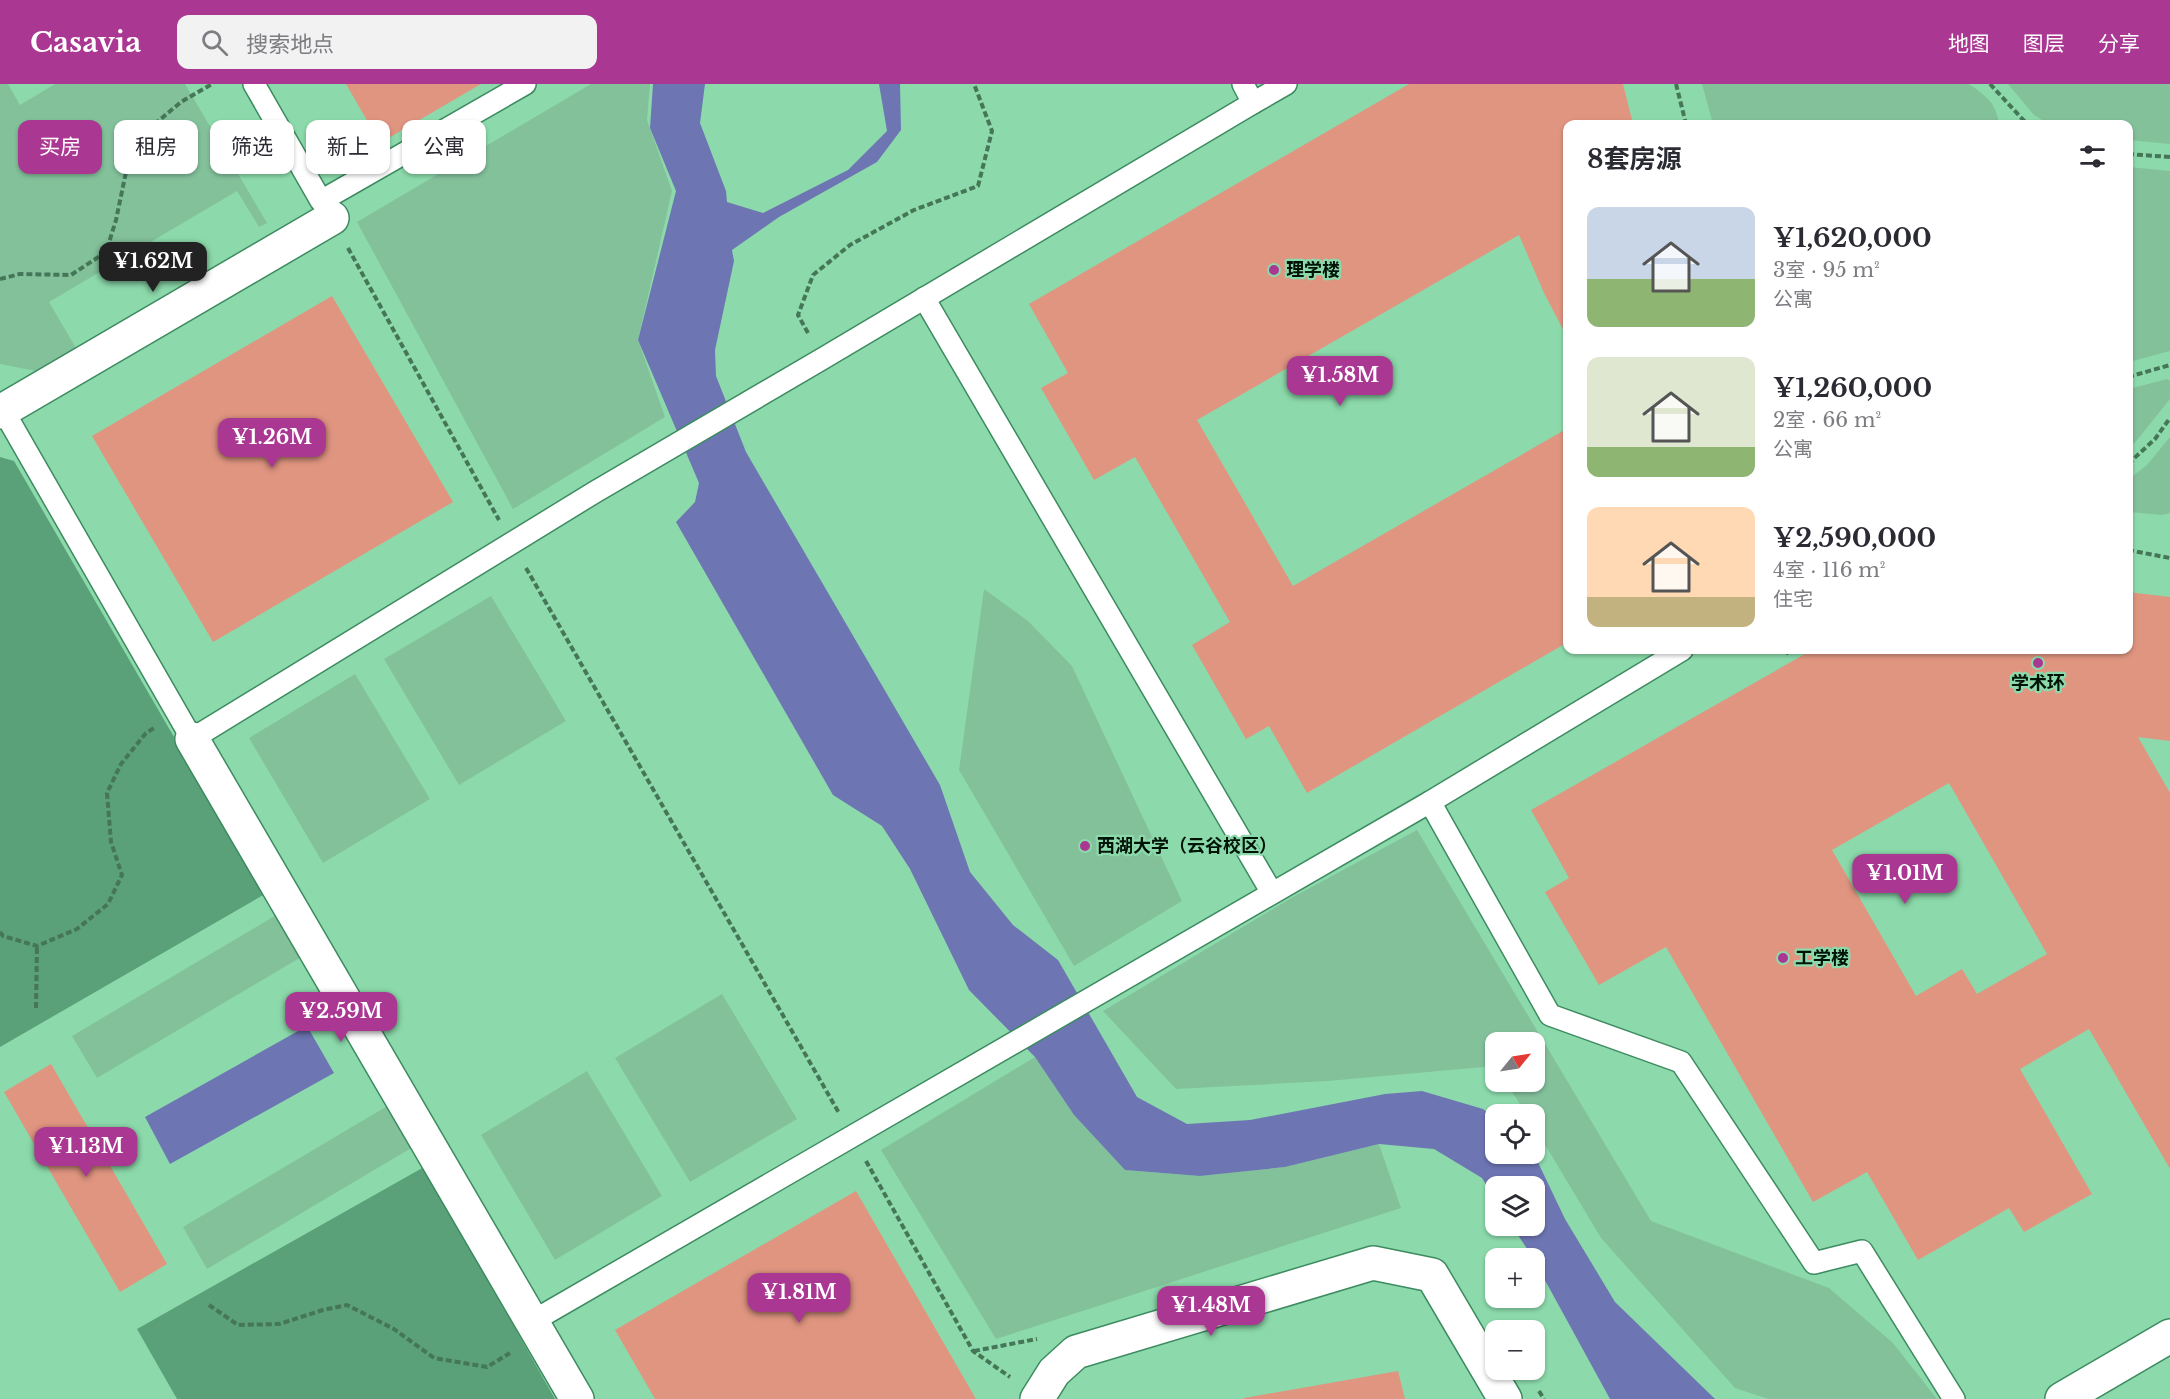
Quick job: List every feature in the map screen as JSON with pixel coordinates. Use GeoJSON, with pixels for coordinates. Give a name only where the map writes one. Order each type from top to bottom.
{"type":"FeatureCollection","features":[{"type":"Feature","properties":{"kind":"street"},"geometry":{"type":"LineString","coordinates":[[1,409],[332,218]]}},
{"type":"Feature","properties":{"kind":"street"},"geometry":{"type":"LineString","coordinates":[[185,726],[577,1399]]}},
{"type":"Feature","properties":{"kind":"street"},"geometry":{"type":"LineString","coordinates":[[1037,1398],[1054,1372],[1076,1352],[1373,1263],[1432,1275],[1505,1399]]}},
{"type":"Feature","properties":{"kind":"street"},"geometry":{"type":"LineString","coordinates":[[2062,1399],[2170,1336]]}},
{"type":"Feature","properties":{"kind":"lane"},"geometry":{"type":"LineString","coordinates":[[254,84],[321,201],[525,84]]}},
{"type":"Feature","properties":{"kind":"lane"},"geometry":{"type":"LineString","coordinates":[[1243,84],[1253,103]]}},
{"type":"Feature","properties":{"kind":"lane"},"geometry":{"type":"LineString","coordinates":[[1,409],[185,726],[512,543],[1286,84]]}},
{"type":"Feature","properties":{"kind":"lane"},"geometry":{"type":"LineString","coordinates":[[924,298],[1272,893]]}},
{"type":"Feature","properties":{"kind":"lane"},"geometry":{"type":"LineString","coordinates":[[537,1328],[852,1136],[1430,802],[1675,654]]}},
{"type":"Feature","properties":{"kind":"lane"},"geometry":{"type":"LineString","coordinates":[[1430,802],[1550,1015],[1682,1062],[1814,1263],[1862,1251],[1954,1399]]}},
{"type":"Feature","properties":{"kind":"path"},"geometry":{"type":"LineString","coordinates":[[0,279],[20,274],[71,275],[106,252],[116,220],[126,172],[150,128],[181,102],[212,84]]}},
{"type":"Feature","properties":{"kind":"path"},"geometry":{"type":"LineString","coordinates":[[820,361],[798,315],[813,275],[850,245],[905,215],[978,186],[992,131],[974,84]]}},
{"type":"Feature","properties":{"kind":"path"},"geometry":{"type":"LineString","coordinates":[[1677,84],[1685,120]]}},
{"type":"Feature","properties":{"kind":"path"},"geometry":{"type":"LineString","coordinates":[[1990,84],[2023,120]]}},
{"type":"Feature","properties":{"kind":"path"},"geometry":{"type":"LineString","coordinates":[[2133,154],[2170,157]]}},
{"type":"Feature","properties":{"kind":"path"},"geometry":{"type":"LineString","coordinates":[[332,218],[512,543],[973,1351],[1037,1398]]}},
{"type":"Feature","properties":{"kind":"path"},"geometry":{"type":"LineString","coordinates":[[2133,375],[2170,364]]}},
{"type":"Feature","properties":{"kind":"path"},"geometry":{"type":"LineString","coordinates":[[2133,459],[2155,439],[2170,418]]}},
{"type":"Feature","properties":{"kind":"path"},"geometry":{"type":"LineString","coordinates":[[2133,551],[2170,558]]}},
{"type":"Feature","properties":{"kind":"path"},"geometry":{"type":"LineString","coordinates":[[0,932],[3,936],[37,946],[77,929],[108,904],[122,875],[111,842],[107,793],[121,764],[146,733],[185,726]]}},
{"type":"Feature","properties":{"kind":"path"},"geometry":{"type":"LineString","coordinates":[[36,1008],[37,946]]}},
{"type":"Feature","properties":{"kind":"path"},"geometry":{"type":"LineString","coordinates":[[209,1305],[238,1325],[279,1324],[347,1305],[394,1329],[434,1358],[487,1367],[537,1328]]}},
{"type":"Feature","properties":{"kind":"green space"},"geometry":{"type":"Polygon","coordinates":[[[0,84],[8,84],[20,105],[55,84],[185,84],[210,126],[210,174],[238,174],[267,223],[259,227],[237,191],[49,302],[76,348],[36,371],[0,364],[0,84]]]}},
{"type":"Feature","properties":{"kind":"green space"},"geometry":{"type":"Polygon","coordinates":[[[591,84],[650,84],[647,120],[672,191],[638,340],[665,417],[513,509],[357,222],[438,174],[486,174],[486,146],[591,84]]]}},
{"type":"Feature","properties":{"kind":"green space"},"geometry":{"type":"Polygon","coordinates":[[[1702,84],[1969,84],[1989,100],[1998,120],[1712,120],[1702,84]]]}},
{"type":"Feature","properties":{"kind":"green space"},"geometry":{"type":"Polygon","coordinates":[[[2008,84],[2170,84],[2170,144],[2133,140],[2133,120],[2042,120],[2034,115],[2008,84]]]}},
{"type":"Feature","properties":{"kind":"green space"},"geometry":{"type":"Polygon","coordinates":[[[2133,167],[2170,171],[2170,351],[2133,361],[2133,167]]]}},
{"type":"Feature","properties":{"kind":"green space"},"geometry":{"type":"Polygon","coordinates":[[[2167,379],[2170,381],[2170,399],[2133,444],[2133,388],[2167,379]]]}},
{"type":"Feature","properties":{"kind":"green space"},"geometry":{"type":"Polygon","coordinates":[[[2170,437],[2170,513],[2162,515],[2133,512],[2133,476],[2147,465],[2170,437]]]}},
{"type":"Feature","properties":{"kind":"green space"},"geometry":{"type":"Polygon","coordinates":[[[0,457],[14,461],[265,894],[0,1047],[0,457]]]}},
{"type":"Feature","properties":{"kind":"green space"},"geometry":{"type":"Polygon","coordinates":[[[984,589],[1028,621],[1072,666],[1182,901],[1074,966],[959,770],[984,589]]]}},
{"type":"Feature","properties":{"kind":"green space"},"geometry":{"type":"Polygon","coordinates":[[[491,596],[566,721],[459,785],[384,659],[491,596]]]}},
{"type":"Feature","properties":{"kind":"green space"},"geometry":{"type":"Polygon","coordinates":[[[355,674],[430,799],[323,863],[249,738],[355,674]]]}},
{"type":"Feature","properties":{"kind":"green space"},"geometry":{"type":"Polygon","coordinates":[[[1417,830],[1538,1032],[1485,1032],[1485,1067],[1328,1081],[1176,1089],[1103,1011],[1293,897],[1417,830]]]}},
{"type":"Feature","properties":{"kind":"green space"},"geometry":{"type":"Polygon","coordinates":[[[278,914],[303,956],[97,1078],[72,1036],[278,914]]]}},
{"type":"Feature","properties":{"kind":"green space"},"geometry":{"type":"Polygon","coordinates":[[[722,994],[797,1119],[690,1182],[615,1058],[722,994]]]}},
{"type":"Feature","properties":{"kind":"green space"},"geometry":{"type":"Polygon","coordinates":[[[1545,1044],[1651,1221],[1829,1288],[1893,1343],[1937,1399],[1768,1399],[1735,1388],[1601,1238],[1545,1145],[1545,1104],[1520,1104],[1512,1092],[1545,1092],[1545,1044]]]}},
{"type":"Feature","properties":{"kind":"green space"},"geometry":{"type":"Polygon","coordinates":[[[1035,1057],[1074,1115],[1125,1170],[1200,1176],[1285,1167],[1379,1144],[1401,1208],[996,1339],[881,1150],[1035,1057]]]}},
{"type":"Feature","properties":{"kind":"green space"},"geometry":{"type":"Polygon","coordinates":[[[587,1071],[662,1196],[555,1260],[481,1135],[587,1071]]]}},
{"type":"Feature","properties":{"kind":"green space"},"geometry":{"type":"Polygon","coordinates":[[[389,1105],[413,1147],[207,1269],[183,1227],[389,1105]]]}},
{"type":"Feature","properties":{"kind":"green space"},"geometry":{"type":"Polygon","coordinates":[[[424,1167],[555,1399],[177,1399],[137,1329],[424,1167]]]}},
{"type":"Feature","properties":{"kind":"water"},"geometry":{"type":"Polygon","coordinates":[[[653,84],[705,84],[700,123],[726,191],[727,202],[763,213],[848,170],[887,131],[879,84],[900,84],[901,130],[877,162],[779,217],[732,250],[734,261],[715,350],[716,376],[746,452],[940,785],[970,872],[1013,925],[1058,960],[1137,1097],[1187,1124],[1250,1120],[1385,1094],[1422,1091],[1485,1111],[1485,1164],[1539,1164],[1544,1176],[1485,1176],[1485,1183],[1482,1178],[1434,1149],[1379,1144],[1285,1167],[1200,1176],[1125,1170],[1074,1115],[1035,1057],[969,990],[910,869],[882,826],[833,795],[676,522],[695,502],[699,483],[638,340],[676,191],[650,128],[653,84]]]}},
{"type":"Feature","properties":{"kind":"water"},"geometry":{"type":"Polygon","coordinates":[[[307,1026],[334,1073],[170,1164],[145,1117],[307,1026]]]}},
{"type":"Feature","properties":{"kind":"water"},"geometry":{"type":"Polygon","coordinates":[[[1545,1177],[1565,1219],[1615,1302],[1715,1399],[1610,1399],[1545,1280],[1545,1248],[1526,1248],[1519,1236],[1545,1236],[1545,1177]]]}},
{"type":"Feature","properties":{"kind":"building"},"geometry":{"type":"Polygon","coordinates":[[[346,84],[481,84],[419,120],[402,120],[402,130],[390,137],[390,120],[367,120],[346,84]]]}},
{"type":"Feature","properties":{"kind":"building"},"geometry":{"type":"Polygon","coordinates":[[[1409,84],[1623,84],[1632,120],[1563,120],[1563,329],[1544,293],[1519,235],[1197,420],[1293,586],[1563,431],[1563,645],[1307,793],[1269,726],[1246,739],[1192,645],[1230,622],[1135,457],[1094,480],[1041,388],[1068,373],[1029,304],[1409,84]]]}},
{"type":"Feature","properties":{"kind":"building"},"geometry":{"type":"Polygon","coordinates":[[[332,296],[453,502],[213,642],[92,436],[332,296]]]}},
{"type":"Feature","properties":{"kind":"building","name":"工学楼"},"geometry":{"type":"Polygon","coordinates":[[[2133,593],[2170,597],[2170,741],[2138,737],[2170,793],[2170,1169],[2089,1029],[2020,1069],[2092,1194],[2024,1232],[2009,1208],[1918,1260],[1867,1172],[1813,1202],[1666,947],[1599,985],[1545,892],[1569,878],[1531,810],[1805,654],[2133,654],[2133,593]],[[1949,783],[1832,850],[1916,996],[1962,969],[1977,994],[2047,954],[1949,783]]]}},
{"type":"Feature","properties":{"kind":"building"},"geometry":{"type":"Polygon","coordinates":[[[51,1064],[167,1264],[120,1292],[4,1092],[51,1064]]]}},
{"type":"Feature","properties":{"kind":"building"},"geometry":{"type":"Polygon","coordinates":[[[856,1191],[976,1399],[655,1399],[615,1330],[856,1191]]]}},
{"type":"Feature","properties":{"kind":"building"},"geometry":{"type":"Polygon","coordinates":[[[1398,1371],[1405,1399],[1244,1399],[1244,1398],[1398,1371]]]}},
{"type":"Feature","properties":{"kind":"place","name":"理学楼"},"geometry":{"type":"Point","coordinates":[1274,270]}},
{"type":"Feature","properties":{"kind":"place","name":"学术环"},"geometry":{"type":"Point","coordinates":[2038,663]}},
{"type":"Feature","properties":{"kind":"place","name":"西湖大学（云谷校区）"},"geometry":{"type":"Point","coordinates":[1085,846]}},
{"type":"Feature","properties":{"kind":"place","name":"工学楼"},"geometry":{"type":"Point","coordinates":[1783,958]}}]}
